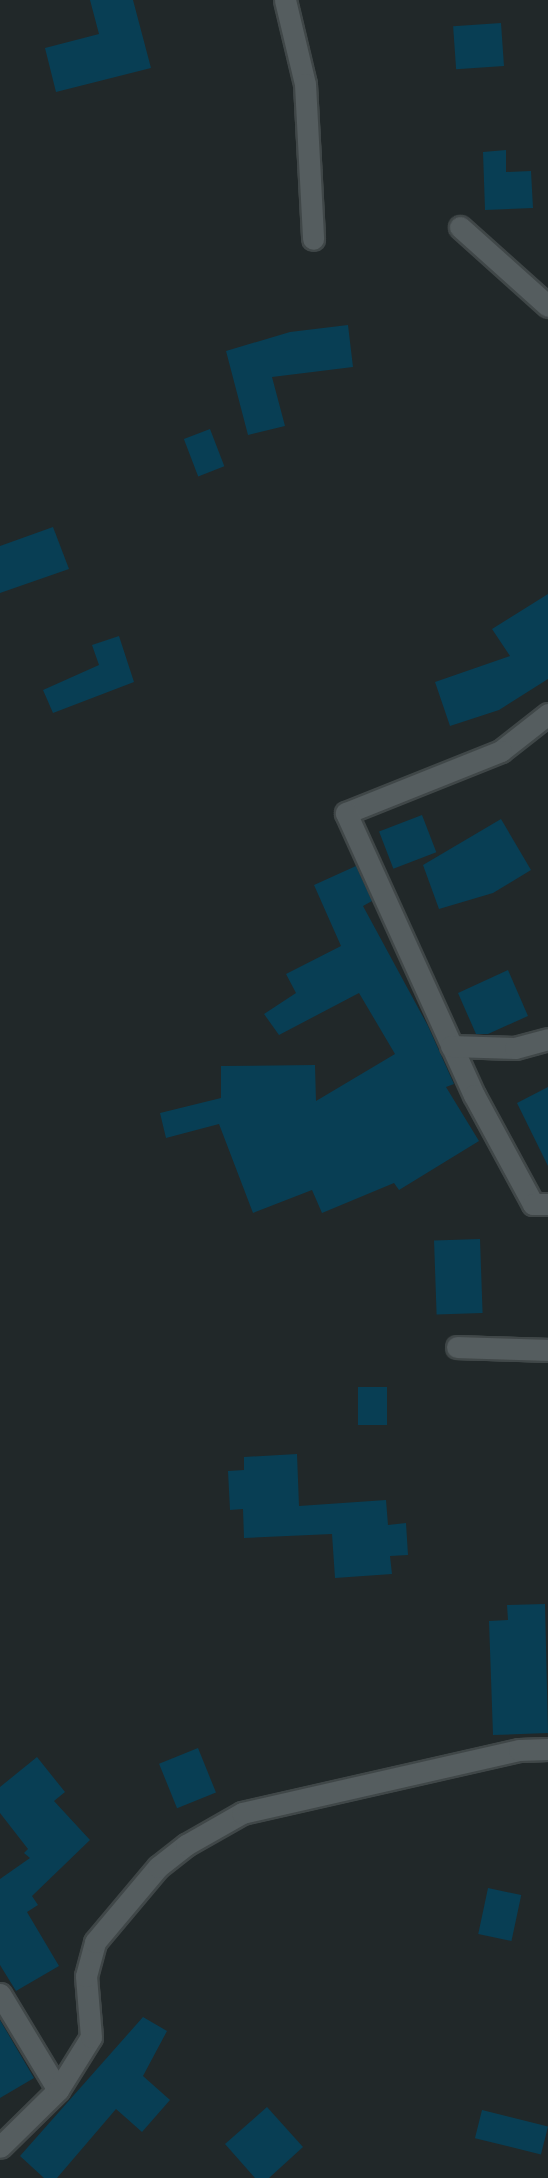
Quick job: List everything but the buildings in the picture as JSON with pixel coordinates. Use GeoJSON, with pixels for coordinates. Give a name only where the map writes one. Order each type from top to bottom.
{"type":"FeatureCollection","features":[{"type":"Feature","properties":{"kind":"street"},"geometry":{"type":"LineString","coordinates":[[285,0],[305,84],[313,239]]}},
{"type":"Feature","properties":{"kind":"street"},"geometry":{"type":"LineString","coordinates":[[460,227],[548,306]]}},
{"type":"Feature","properties":{"kind":"street"},"geometry":{"type":"LineString","coordinates":[[548,714],[501,751],[346,813],[450,1046],[533,1204],[548,1204]]}},
{"type":"Feature","properties":{"kind":"street"},"geometry":{"type":"LineString","coordinates":[[450,1046],[514,1048],[548,1039]]}},
{"type":"Feature","properties":{"kind":"street"},"geometry":{"type":"LineString","coordinates":[[457,1347],[548,1350]]}},
{"type":"Feature","properties":{"kind":"street"},"geometry":{"type":"LineString","coordinates":[[0,2147],[58,2090],[91,2037],[86,1976],[96,1942],[158,1867],[186,1845],[242,1813],[404,1780],[494,1755],[548,1749]]}},
{"type":"Feature","properties":{"kind":"street"},"geometry":{"type":"LineString","coordinates":[[0,1994],[58,2090]]}}]}
